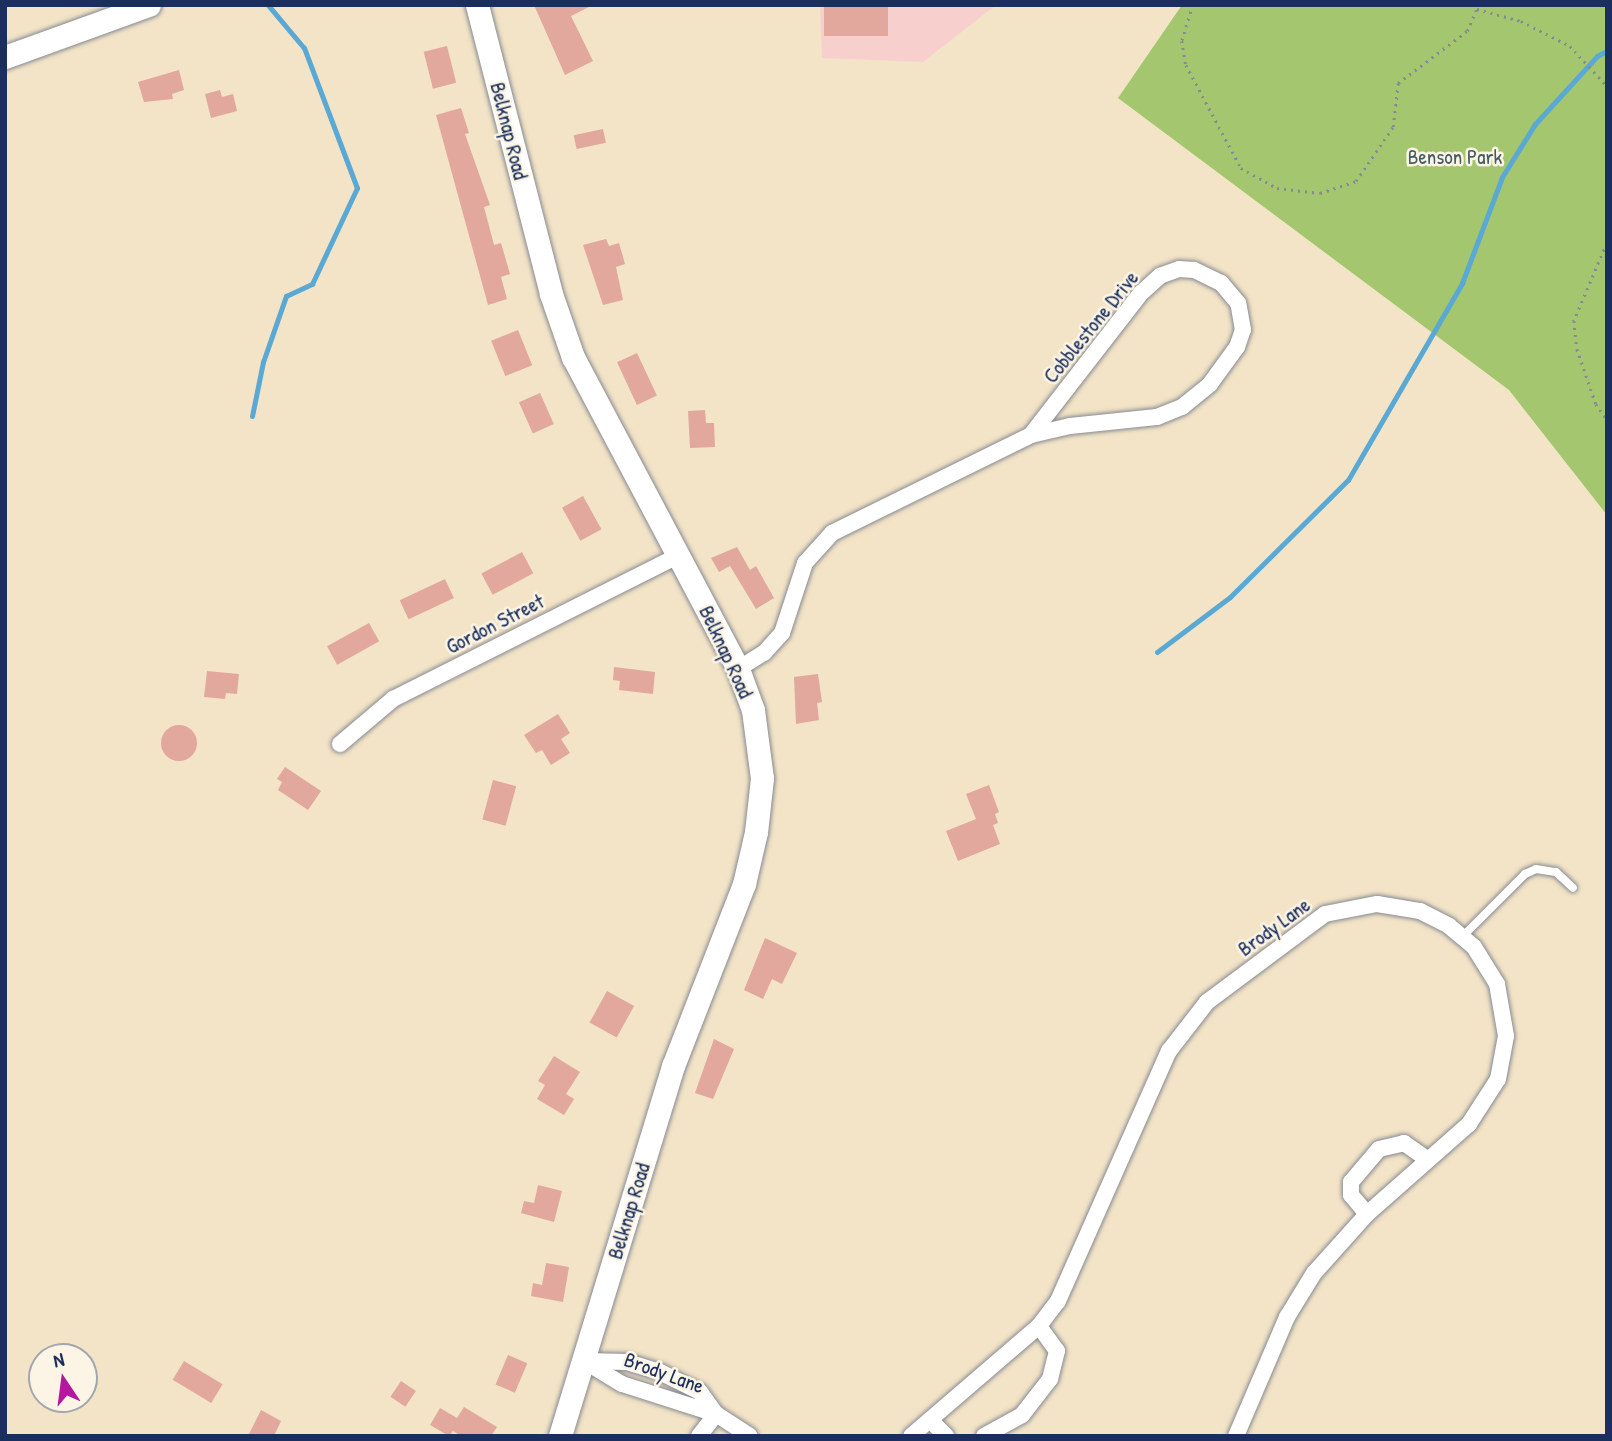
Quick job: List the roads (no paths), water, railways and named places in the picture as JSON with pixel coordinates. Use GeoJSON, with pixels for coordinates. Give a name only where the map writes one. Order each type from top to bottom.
{"type":"FeatureCollection","features":[{"type":"Feature","properties":{"kind":"street"},"geometry":{"type":"LineString","coordinates":[[5,57],[149,5]]}},
{"type":"Feature","properties":{"kind":"street","name":"Belknap Road"},"geometry":{"type":"LineString","coordinates":[[477,5],[551,294],[573,357],[738,669],[752,710],[762,778],[756,832],[721,949],[673,1066],[560,1436]]}},
{"type":"Feature","properties":{"kind":"street","name":"Cobblestone Drive"},"geometry":{"type":"LineString","coordinates":[[738,669],[764,653],[782,633],[805,563],[832,533],[1031,435],[1070,426],[1157,417],[1182,407],[1210,384],[1237,347],[1243,330],[1238,303],[1221,284],[1194,270],[1179,269],[1160,276],[1141,293],[1031,435]]}},
{"type":"Feature","properties":{"kind":"street","name":"Gordon Street"},"geometry":{"type":"LineString","coordinates":[[340,744],[393,699],[677,556]]}},
{"type":"Feature","properties":{"kind":"street","name":"Brody Lane"},"geometry":{"type":"LineString","coordinates":[[911,1436],[1039,1326],[1074,1272],[1169,1051],[1208,1002],[1315,919],[1346,908],[1377,904],[1410,908],[1462,937],[1497,984],[1506,1026],[1504,1058],[1484,1107],[1367,1214],[1299,1294],[1236,1436]]}},
{"type":"Feature","properties":{"kind":"street"},"geometry":{"type":"LineString","coordinates":[[1367,1214],[1352,1195],[1350,1182],[1379,1149],[1404,1143],[1428,1160]]}},
{"type":"Feature","properties":{"kind":"street"},"geometry":{"type":"LineString","coordinates":[[984,1436],[1022,1415],[1050,1379],[1057,1351],[1039,1326]]}},
{"type":"Feature","properties":{"kind":"street","name":"Brody Lane"},"geometry":{"type":"LineString","coordinates":[[584,1361],[622,1384],[716,1414],[750,1436]]}},
{"type":"Feature","properties":{"kind":"street","name":"Brody Lane"},"geometry":{"type":"LineString","coordinates":[[584,1361],[627,1362],[660,1372],[700,1392],[716,1414]]}},
{"type":"Feature","properties":{"kind":"street"},"geometry":{"type":"LineString","coordinates":[[699,1436],[716,1414]]}},
{"type":"Feature","properties":{"kind":"street"},"geometry":{"type":"LineString","coordinates":[[930,1420],[946,1436]]}},
{"type":"Feature","properties":{"kind":"lane"},"geometry":{"type":"LineString","coordinates":[[1462,937],[1536,869],[1556,872],[1573,888]]}},
{"type":"Feature","properties":{"kind":"waterway"},"geometry":{"type":"LineString","coordinates":[[252,416],[263,362],[286,296],[312,284],[357,188],[304,48],[268,5]]}},
{"type":"Feature","properties":{"kind":"waterway"},"geometry":{"type":"LineString","coordinates":[[1157,652],[1230,597],[1348,480],[1462,283],[1502,177],[1535,124],[1597,56],[1607,51]]}},
{"type":"Feature","properties":{"kind":"park label","name":"Benson Park"},"geometry":{"type":"Point","coordinates":[1455,157]}}]}
